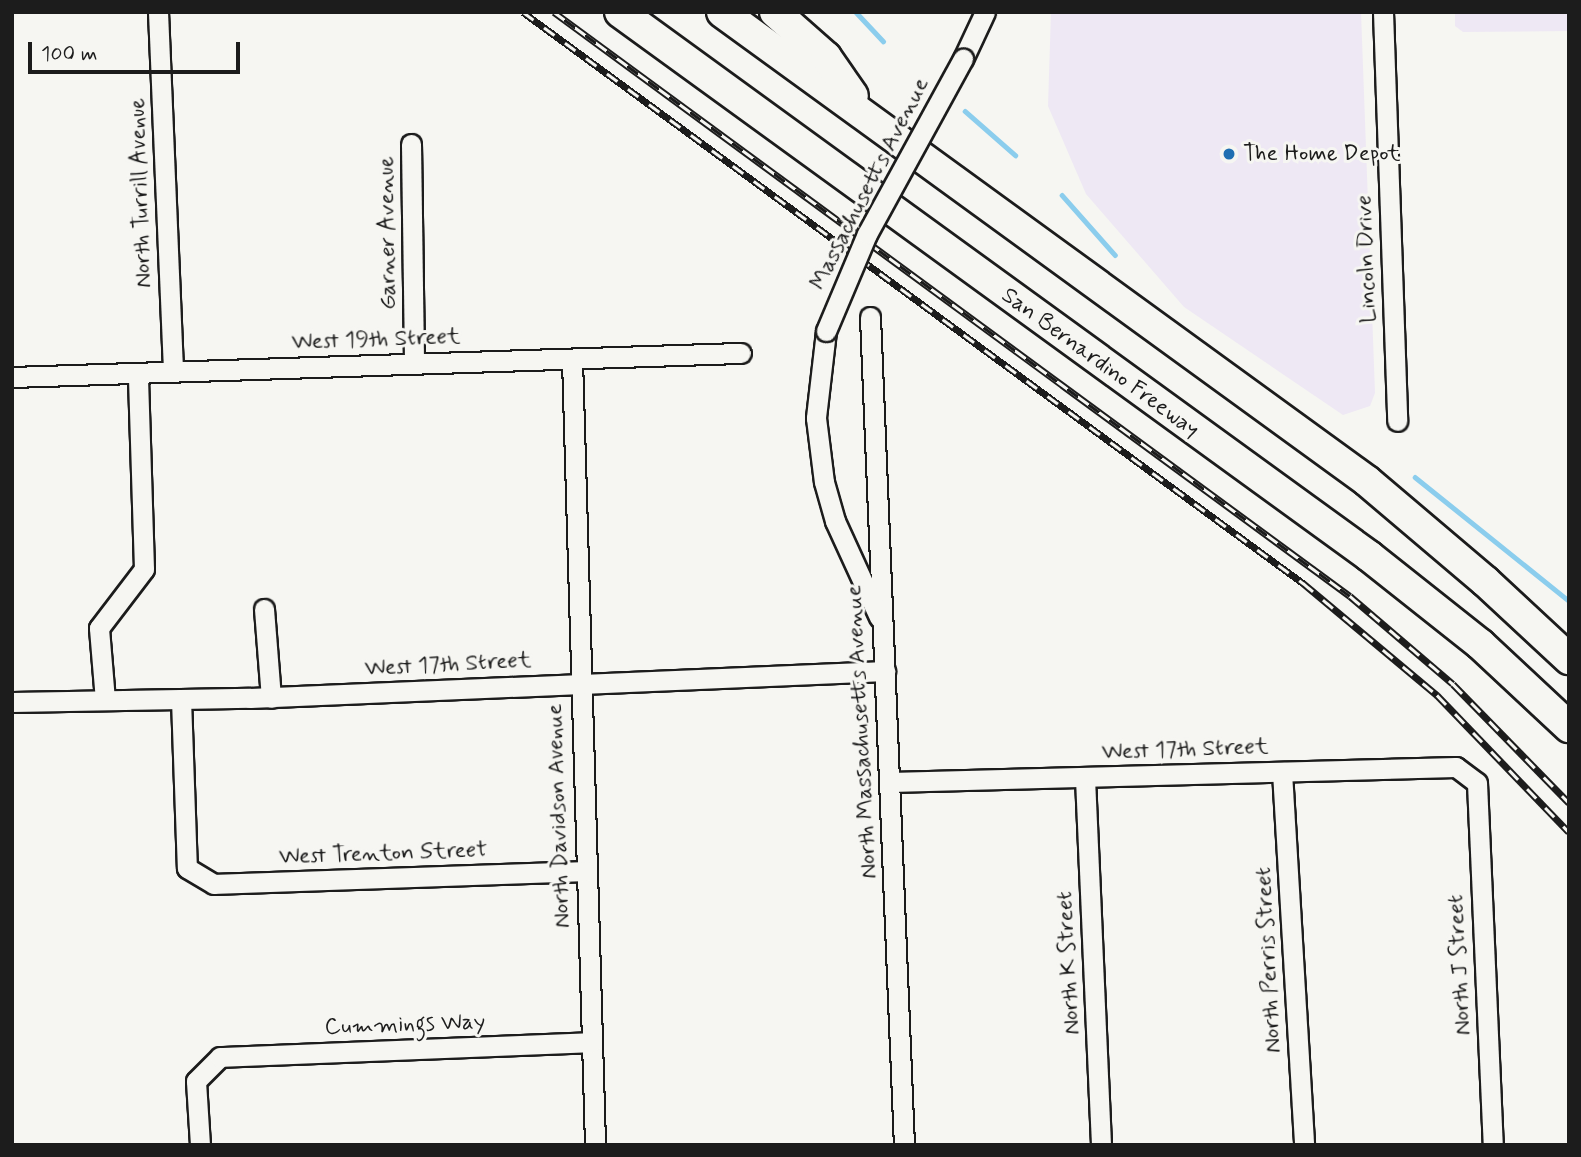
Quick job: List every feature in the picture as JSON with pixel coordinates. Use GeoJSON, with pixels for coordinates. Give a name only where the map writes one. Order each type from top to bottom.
{"type":"FeatureCollection","features":[{"type":"Feature","properties":{"kind":"highway","name":"San Bernardino Freeway"},"geometry":{"type":"LineString","coordinates":[[620,12],[1369,556],[1480,645],[1569,727]]}},
{"type":"Feature","properties":{"kind":"highway"},"geometry":{"type":"LineString","coordinates":[[722,12],[865,113],[1083,277],[1367,481],[1485,581],[1569,659]]}},
{"type":"Feature","properties":{"kind":"highway"},"geometry":{"type":"LineString","coordinates":[[775,12],[826,57],[865,113]]}},
{"type":"Feature","properties":{"kind":"street","name":"North Turrill Avenue"},"geometry":{"type":"LineString","coordinates":[[158,12],[173,372]]}},
{"type":"Feature","properties":{"kind":"street","name":"Massachusetts Avenue"},"geometry":{"type":"LineString","coordinates":[[882,624],[835,521],[824,482],[816,418],[825,331],[867,234],[963,59],[985,12]]}},
{"type":"Feature","properties":{"kind":"street","name":"Lincoln Drive"},"geometry":{"type":"LineString","coordinates":[[1383,12],[1397,421]]}},
{"type":"Feature","properties":{"kind":"street","name":"Garner Avenue"},"geometry":{"type":"LineString","coordinates":[[411,144],[414,364]]}},
{"type":"Feature","properties":{"kind":"street","name":"North Massachusetts Avenue"},"geometry":{"type":"LineString","coordinates":[[870,317],[904,1145]]}},
{"type":"Feature","properties":{"kind":"street","name":"West 19th Street"},"geometry":{"type":"LineString","coordinates":[[12,377],[741,353]]}},
{"type":"Feature","properties":{"kind":"street","name":"North Davidson Avenue"},"geometry":{"type":"LineString","coordinates":[[572,359],[578,684],[596,1145]]}},
{"type":"Feature","properties":{"kind":"street"},"geometry":{"type":"LineString","coordinates":[[105,700],[99,628],[144,569],[138,373]]}},
{"type":"Feature","properties":{"kind":"street"},"geometry":{"type":"LineString","coordinates":[[264,609],[271,698]]}},
{"type":"Feature","properties":{"kind":"street","name":"West 17th Street"},"geometry":{"type":"LineString","coordinates":[[12,702],[271,698],[885,671]]}},
{"type":"Feature","properties":{"kind":"street","name":"West Trenton Street"},"geometry":{"type":"LineString","coordinates":[[180,699],[187,868],[214,884],[585,871]]}},
{"type":"Feature","properties":{"kind":"street","name":"West 17th Street"},"geometry":{"type":"LineString","coordinates":[[890,782],[1455,767],[1477,783]]}},
{"type":"Feature","properties":{"kind":"street","name":"North Perris Street"},"geometry":{"type":"LineString","coordinates":[[1282,772],[1304,1145]]}},
{"type":"Feature","properties":{"kind":"street","name":"North K Street"},"geometry":{"type":"LineString","coordinates":[[1085,778],[1101,1145]]}},
{"type":"Feature","properties":{"kind":"street","name":"North J Street"},"geometry":{"type":"LineString","coordinates":[[1477,783],[1493,1145]]}},
{"type":"Feature","properties":{"kind":"street","name":"Cummings Way"},"geometry":{"type":"LineString","coordinates":[[200,1145],[196,1080],[220,1057],[592,1042]]}},
{"type":"Feature","properties":{"kind":"shaded area"},"geometry":{"type":"Polygon","coordinates":[[[1051,12],[1361,12],[1375,393],[1370,406],[1343,415],[1184,307],[1086,194],[1048,106],[1051,12]]]}},
{"type":"Feature","properties":{"kind":"shaded area"},"geometry":{"type":"Polygon","coordinates":[[[1455,12],[1569,12],[1569,31],[1463,32],[1455,26],[1455,12]]]}},
{"type":"Feature","properties":{"kind":"waterway"},"geometry":{"type":"LineString","coordinates":[[856,12],[883,41]]}},
{"type":"Feature","properties":{"kind":"waterway"},"geometry":{"type":"LineString","coordinates":[[965,111],[1015,155]]}},
{"type":"Feature","properties":{"kind":"waterway"},"geometry":{"type":"LineString","coordinates":[[1062,195],[1115,255]]}},
{"type":"Feature","properties":{"kind":"waterway"},"geometry":{"type":"LineString","coordinates":[[1415,477],[1569,601]]}},
{"type":"Feature","properties":{"kind":"railway"},"geometry":{"type":"LineString","coordinates":[[523,12],[1303,583],[1437,695],[1569,832]]}},
{"type":"Feature","properties":{"kind":"railway"},"geometry":{"type":"LineString","coordinates":[[554,12],[1350,596],[1453,684],[1569,803]]}},
{"type":"Feature","properties":{"kind":"place","name":"The Home Depot"},"geometry":{"type":"Point","coordinates":[1229,154]}}]}
